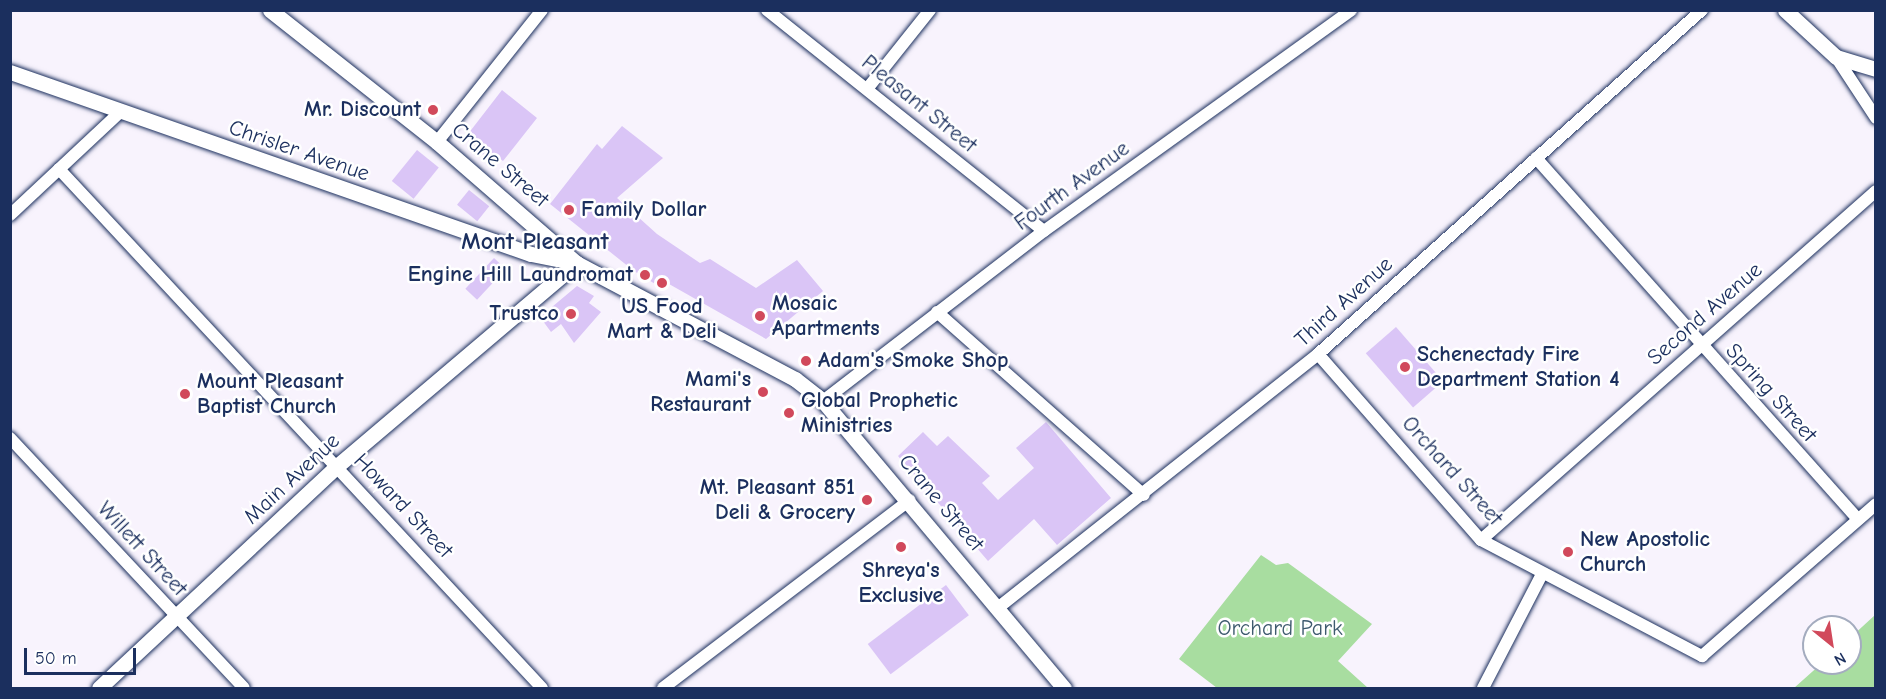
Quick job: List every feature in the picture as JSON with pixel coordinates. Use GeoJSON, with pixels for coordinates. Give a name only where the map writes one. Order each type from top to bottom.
{"type":"FeatureCollection","features":[{"type":"Feature","properties":{"kind":"street","name":"Crane Street"},"geometry":{"type":"LineString","coordinates":[[270,10],[437,142],[576,263],[795,379],[823,401],[910,500],[1064,688]]}},
{"type":"Feature","properties":{"kind":"street"},"geometry":{"type":"LineString","coordinates":[[437,142],[542,10]]}},
{"type":"Feature","properties":{"kind":"street","name":"Pleasant Street"},"geometry":{"type":"LineString","coordinates":[[767,10],[1044,231]]}},
{"type":"Feature","properties":{"kind":"street"},"geometry":{"type":"LineString","coordinates":[[867,89],[930,10]]}},
{"type":"Feature","properties":{"kind":"street","name":"Fourth Avenue"},"geometry":{"type":"LineString","coordinates":[[823,401],[1044,231],[1351,10]]}},
{"type":"Feature","properties":{"kind":"street","name":"Third Avenue"},"geometry":{"type":"LineString","coordinates":[[999,607],[1318,354],[1702,10]]}},
{"type":"Feature","properties":{"kind":"street"},"geometry":{"type":"LineString","coordinates":[[1785,10],[1836,57],[1875,118]]}},
{"type":"Feature","properties":{"kind":"street"},"geometry":{"type":"LineString","coordinates":[[1836,57],[1875,69]]}},
{"type":"Feature","properties":{"kind":"street","name":"Chrisler Avenue"},"geometry":{"type":"LineString","coordinates":[[10,72],[119,113],[531,254],[576,263]]}},
{"type":"Feature","properties":{"kind":"street"},"geometry":{"type":"LineString","coordinates":[[10,215],[119,113]]}},
{"type":"Feature","properties":{"kind":"street","name":"Spring Street"},"geometry":{"type":"LineString","coordinates":[[1536,158],[1858,520]]}},
{"type":"Feature","properties":{"kind":"street","name":"Howard Street"},"geometry":{"type":"LineString","coordinates":[[59,169],[542,688]]}},
{"type":"Feature","properties":{"kind":"street","name":"Second Avenue"},"geometry":{"type":"LineString","coordinates":[[1481,540],[1875,191]]}},
{"type":"Feature","properties":{"kind":"street","name":"Main Avenue"},"geometry":{"type":"LineString","coordinates":[[99,688],[337,466],[576,263]]}},
{"type":"Feature","properties":{"kind":"street"},"geometry":{"type":"LineString","coordinates":[[937,312],[1143,495]]}},
{"type":"Feature","properties":{"kind":"street","name":"Orchard Street"},"geometry":{"type":"LineString","coordinates":[[1318,354],[1481,540],[1702,656],[1858,520]]}},
{"type":"Feature","properties":{"kind":"street","name":"Willett Street"},"geometry":{"type":"LineString","coordinates":[[10,438],[244,688]]}},
{"type":"Feature","properties":{"kind":"street"},"geometry":{"type":"LineString","coordinates":[[663,688],[910,500]]}},
{"type":"Feature","properties":{"kind":"street"},"geometry":{"type":"LineString","coordinates":[[1858,520],[1875,504]]}},
{"type":"Feature","properties":{"kind":"street"},"geometry":{"type":"LineString","coordinates":[[1483,688],[1542,574]]}},
{"type":"Feature","properties":{"kind":"green space","name":"Orchard Park"},"geometry":{"type":"Polygon","coordinates":[[[1261,555],[1276,565],[1288,563],[1372,624],[1338,661],[1368,688],[1217,688],[1179,659],[1261,555]]]}},
{"type":"Feature","properties":{"kind":"green space"},"geometry":{"type":"Polygon","coordinates":[[[1875,615],[1875,688],[1794,688],[1809,675],[1862,675],[1862,627],[1875,615]]]}},
{"type":"Feature","properties":{"kind":"building"},"geometry":{"type":"Polygon","coordinates":[[[502,90],[537,118],[503,161],[493,153],[489,159],[473,147],[478,142],[468,134],[502,90]]]}},
{"type":"Feature","properties":{"kind":"building"},"geometry":{"type":"Polygon","coordinates":[[[622,126],[663,158],[617,198],[657,234],[700,263],[710,259],[756,288],[797,260],[823,291],[766,339],[669,284],[665,290],[634,271],[550,204],[597,144],[602,149],[622,126]]]}},
{"type":"Feature","properties":{"kind":"building"},"geometry":{"type":"Polygon","coordinates":[[[417,150],[439,168],[414,199],[392,181],[417,150]]]}},
{"type":"Feature","properties":{"kind":"building"},"geometry":{"type":"Polygon","coordinates":[[[469,190],[489,206],[477,221],[457,205],[469,190]]]}},
{"type":"Feature","properties":{"kind":"building"},"geometry":{"type":"Polygon","coordinates":[[[494,258],[506,269],[477,300],[465,289],[494,258]]]}},
{"type":"Feature","properties":{"kind":"building","name":"Trustco"},"geometry":{"type":"Polygon","coordinates":[[[577,286],[594,296],[589,303],[601,312],[574,343],[561,324],[551,332],[540,317],[577,286]]]}},
{"type":"Feature","properties":{"kind":"building","name":"Schenectady Fire Department Station 4"},"geometry":{"type":"Polygon","coordinates":[[[1396,327],[1443,381],[1413,408],[1366,353],[1396,327]]]}},
{"type":"Feature","properties":{"kind":"building"},"geometry":{"type":"Polygon","coordinates":[[[1046,422],[1111,498],[1057,545],[1034,519],[988,561],[898,456],[923,432],[937,446],[948,436],[990,476],[982,483],[998,500],[1034,468],[1016,448],[1046,422]]]}},
{"type":"Feature","properties":{"kind":"building"},"geometry":{"type":"Polygon","coordinates":[[[946,585],[969,615],[891,674],[868,644],[946,585]]]}},
{"type":"Feature","properties":{"kind":"place","name":"Mr. Discount"},"geometry":{"type":"Point","coordinates":[433,110]}},
{"type":"Feature","properties":{"kind":"place","name":"Family Dollar"},"geometry":{"type":"Point","coordinates":[569,210]}},
{"type":"Feature","properties":{"kind":"place","name":"Engine Hill Laundromat"},"geometry":{"type":"Point","coordinates":[645,275]}},
{"type":"Feature","properties":{"kind":"place","name":"US Food Mart & Deli"},"geometry":{"type":"Point","coordinates":[662,283]}},
{"type":"Feature","properties":{"kind":"place","name":"Trustco"},"geometry":{"type":"Point","coordinates":[571,314]}},
{"type":"Feature","properties":{"kind":"place","name":"Mosaic Apartments"},"geometry":{"type":"Point","coordinates":[760,316]}},
{"type":"Feature","properties":{"kind":"place","name":"Adam's Smoke Shop"},"geometry":{"type":"Point","coordinates":[806,361]}},
{"type":"Feature","properties":{"kind":"place","name":"Schenectady Fire Department Station 4"},"geometry":{"type":"Point","coordinates":[1405,367]}},
{"type":"Feature","properties":{"kind":"place","name":"Mami's Restaurant"},"geometry":{"type":"Point","coordinates":[763,392]}},
{"type":"Feature","properties":{"kind":"place","name":"Mount Pleasant Baptist Church"},"geometry":{"type":"Point","coordinates":[185,394]}},
{"type":"Feature","properties":{"kind":"place","name":"Global Prophetic Ministries"},"geometry":{"type":"Point","coordinates":[789,413]}},
{"type":"Feature","properties":{"kind":"place","name":"Mt. Pleasant 851 Deli & Grocery"},"geometry":{"type":"Point","coordinates":[867,500]}},
{"type":"Feature","properties":{"kind":"place","name":"Shreya's Exclusive"},"geometry":{"type":"Point","coordinates":[901,547]}},
{"type":"Feature","properties":{"kind":"place","name":"New Apostolic Church"},"geometry":{"type":"Point","coordinates":[1568,552]}},
{"type":"Feature","properties":{"kind":"district","name":"Mont Pleasant"},"geometry":{"type":"Point","coordinates":[535,242]}}]}
